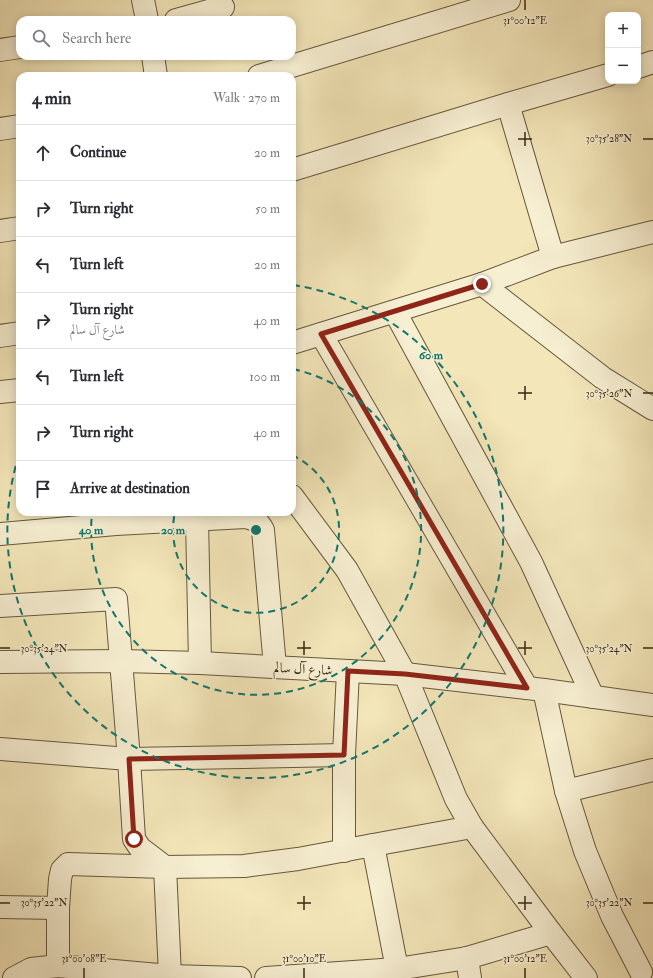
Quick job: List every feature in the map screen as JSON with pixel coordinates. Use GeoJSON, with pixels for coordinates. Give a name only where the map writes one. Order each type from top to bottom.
{"type":"FeatureCollection","features":[{"type":"Feature","properties":{"kind":"street"},"geometry":{"type":"LineString","coordinates":[[143,0],[146,16]]}},
{"type":"Feature","properties":{"kind":"street"},"geometry":{"type":"LineString","coordinates":[[272,72],[509,0]]}},
{"type":"Feature","properties":{"kind":"street"},"geometry":{"type":"LineString","coordinates":[[190,16],[223,7]]}},
{"type":"Feature","properties":{"kind":"street"},"geometry":{"type":"LineString","coordinates":[[0,50],[16,48]]}},
{"type":"Feature","properties":{"kind":"street"},"geometry":{"type":"LineString","coordinates":[[154,60],[155,72]]}},
{"type":"Feature","properties":{"kind":"street"},"geometry":{"type":"LineString","coordinates":[[641,66],[653,62]]}},
{"type":"Feature","properties":{"kind":"street"},"geometry":{"type":"LineString","coordinates":[[296,169],[605,76]]}},
{"type":"Feature","properties":{"kind":"street"},"geometry":{"type":"LineString","coordinates":[[508,104],[553,258]]}},
{"type":"Feature","properties":{"kind":"street"},"geometry":{"type":"LineString","coordinates":[[0,129],[16,127]]}},
{"type":"Feature","properties":{"kind":"street"},"geometry":{"type":"LineString","coordinates":[[0,231],[16,229]]}},
{"type":"Feature","properties":{"kind":"street"},"geometry":{"type":"LineString","coordinates":[[296,342],[482,284],[553,258],[653,232]]}},
{"type":"Feature","properties":{"kind":"street"},"geometry":{"type":"LineString","coordinates":[[482,284],[603,378],[653,409]]}},
{"type":"Feature","properties":{"kind":"street"},"geometry":{"type":"LineString","coordinates":[[395,312],[531,562],[593,697]]}},
{"type":"Feature","properties":{"kind":"street"},"geometry":{"type":"LineString","coordinates":[[0,336],[16,334]]}},
{"type":"Feature","properties":{"kind":"street"},"geometry":{"type":"LineString","coordinates":[[321,334],[536,689],[585,851],[612,916],[641,972]]}},
{"type":"Feature","properties":{"kind":"street"},"geometry":{"type":"LineString","coordinates":[[0,392],[16,390]]}},
{"type":"Feature","properties":{"kind":"street"},"geometry":{"type":"LineString","coordinates":[[296,501],[347,570],[405,674],[456,799],[472,827],[586,978]]}},
{"type":"Feature","properties":{"kind":"street"},"geometry":{"type":"LineString","coordinates":[[0,534],[116,518],[197,519],[245,517],[259,522],[263,530],[275,667]]}},
{"type":"Feature","properties":{"kind":"street"},"geometry":{"type":"LineString","coordinates":[[197,519],[200,663]]}},
{"type":"Feature","properties":{"kind":"street"},"geometry":{"type":"LineString","coordinates":[[0,606],[116,598],[122,661],[134,839],[140,848],[166,867]]}},
{"type":"Feature","properties":{"kind":"street","name":"شارع آل سالم"},"geometry":{"type":"LineString","coordinates":[[0,662],[122,661],[200,663],[405,674],[536,689],[653,705]]}},
{"type":"Feature","properties":{"kind":"street"},"geometry":{"type":"LineString","coordinates":[[344,851],[344,755],[348,671]]}},
{"type":"Feature","properties":{"kind":"street"},"geometry":{"type":"LineString","coordinates":[[0,749],[129,759],[344,755]]}},
{"type":"Feature","properties":{"kind":"street"},"geometry":{"type":"LineString","coordinates":[[566,791],[653,770]]}},
{"type":"Feature","properties":{"kind":"street"},"geometry":{"type":"LineString","coordinates":[[58,966],[58,908],[60,879],[62,870],[68,864],[166,867],[244,866],[298,859],[472,827]]}},
{"type":"Feature","properties":{"kind":"street"},"geometry":{"type":"LineString","coordinates":[[373,845],[397,969]]}},
{"type":"Feature","properties":{"kind":"street"},"geometry":{"type":"LineString","coordinates":[[166,867],[170,976]]}},
{"type":"Feature","properties":{"kind":"street"},"geometry":{"type":"LineString","coordinates":[[0,907],[58,908]]}},
{"type":"Feature","properties":{"kind":"street"},"geometry":{"type":"LineString","coordinates":[[266,978],[355,975],[397,969],[469,968],[551,933]]}},
{"type":"Feature","properties":{"kind":"street"},"geometry":{"type":"LineString","coordinates":[[14,978],[31,969],[58,966],[170,976],[240,978]]}},
{"type":"Feature","properties":{"kind":"route"},"geometry":{"type":"LineString","coordinates":[[134,839],[129,759],[344,755],[348,671],[405,674],[527,688],[321,334],[482,284]]}}]}
